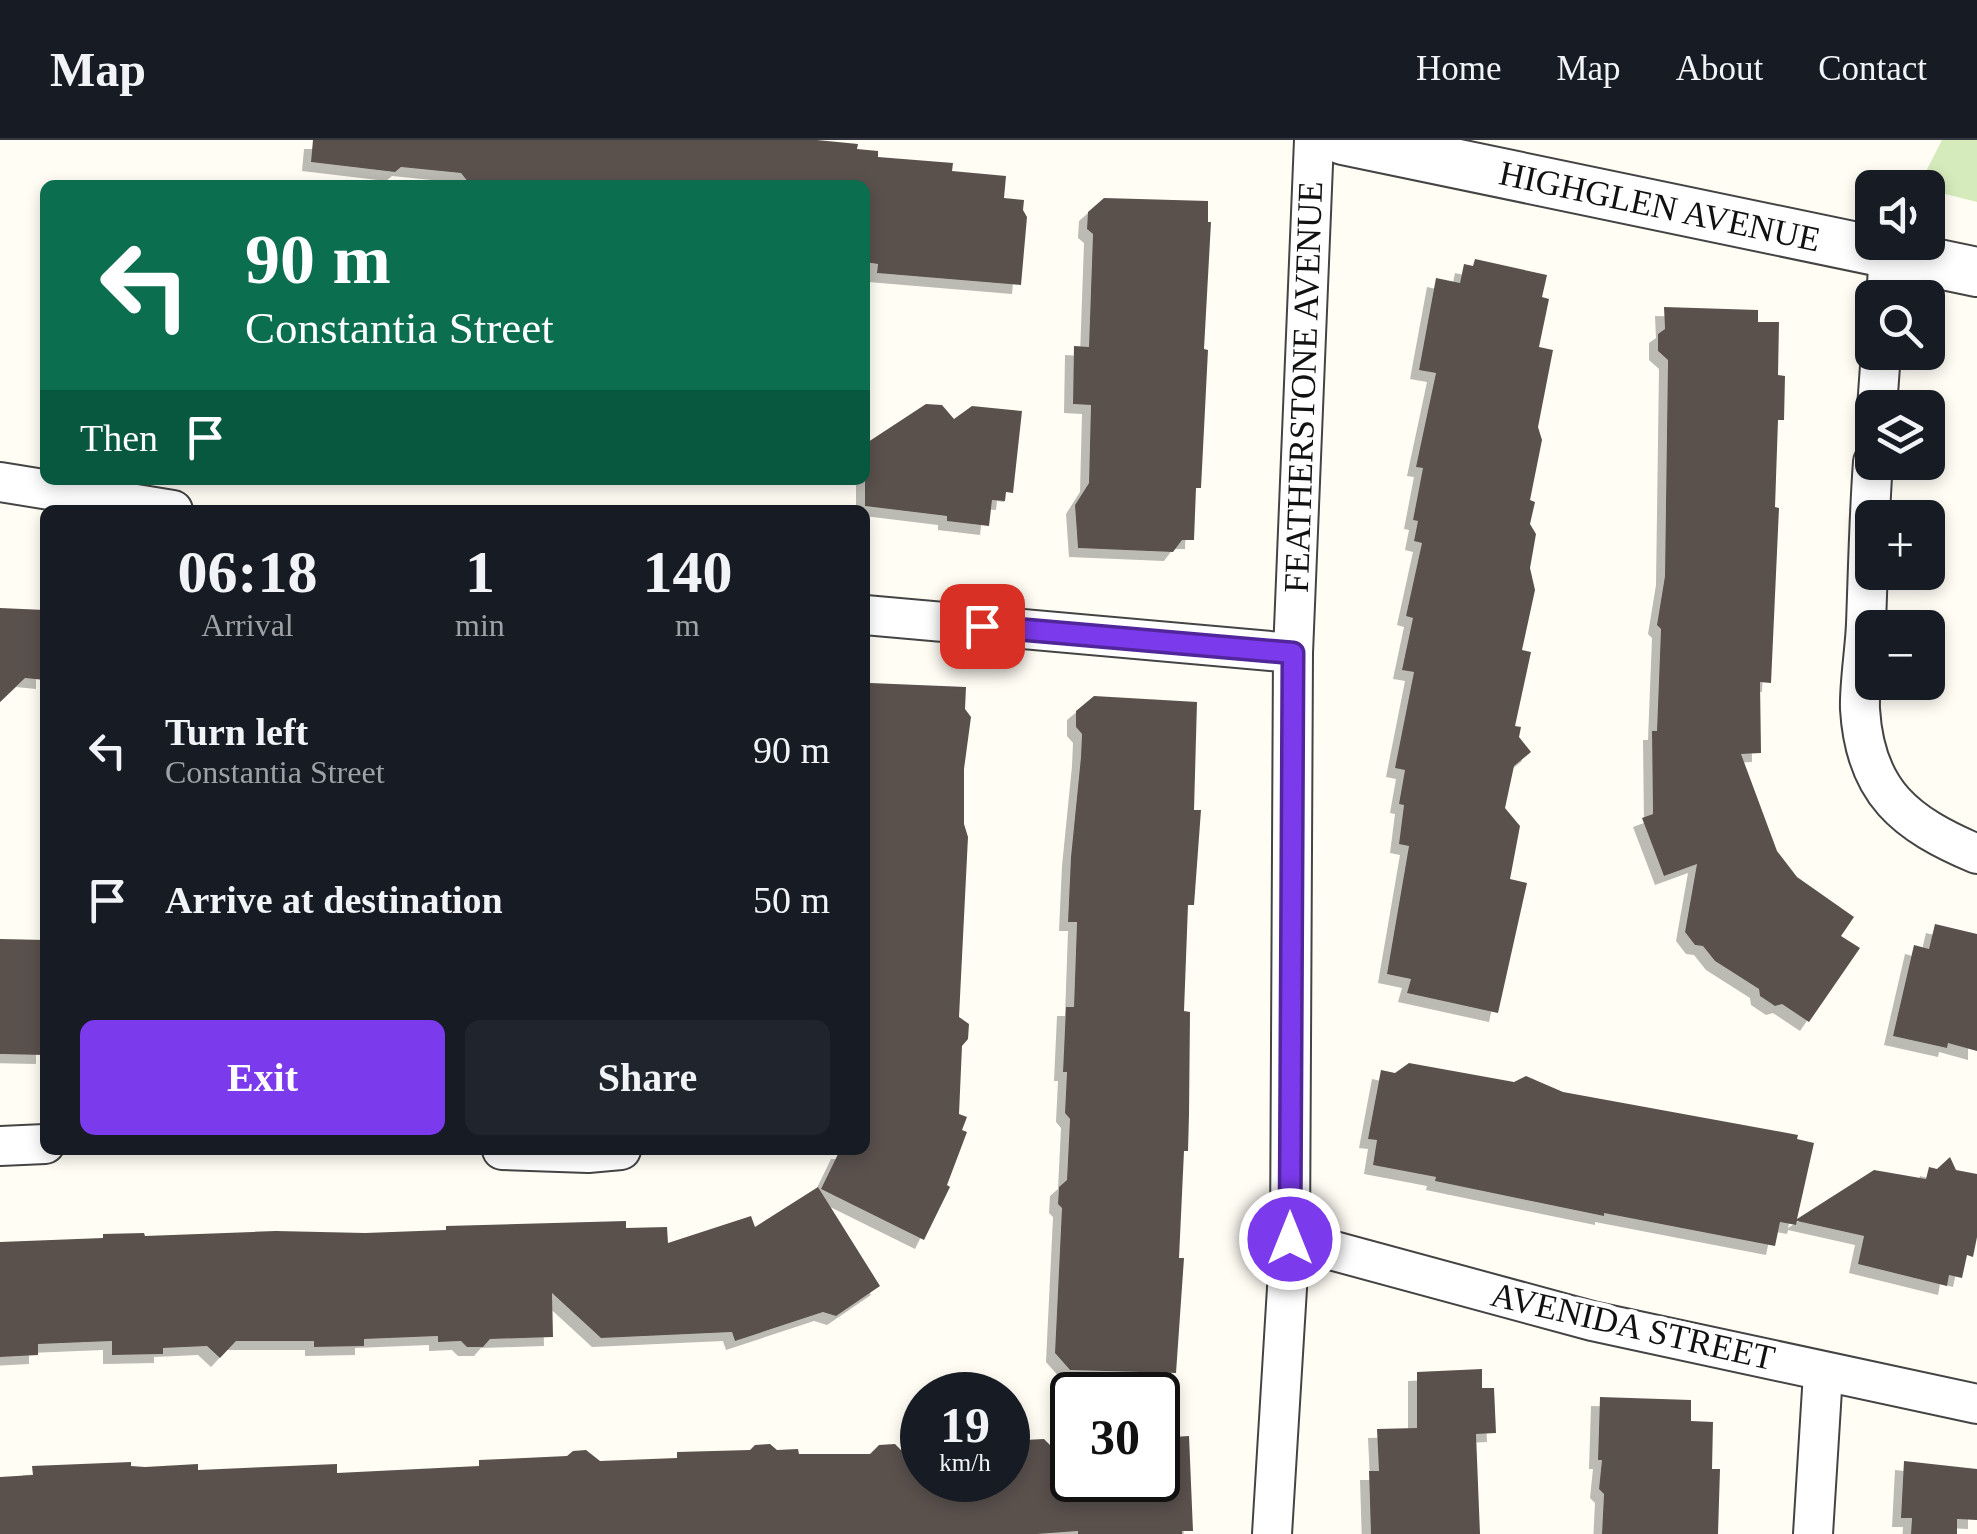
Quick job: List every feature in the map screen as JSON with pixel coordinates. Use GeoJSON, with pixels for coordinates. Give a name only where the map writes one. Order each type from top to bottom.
{"type":"FeatureCollection","features":[{"type":"Feature","properties":{"kind":"street","name":"FEATHERSTONE AVENUE"},"geometry":{"type":"LineString","coordinates":[[1272,1534],[1290,1239],[1293,653],[1314,140]]}},
{"type":"Feature","properties":{"kind":"street","name":"HIGHGLEN AVENUE"},"geometry":{"type":"LineString","coordinates":[[1343,140],[1887,276],[1977,272]]}},
{"type":"Feature","properties":{"kind":"street"},"geometry":{"type":"LineString","coordinates":[[1872,480],[1860,707],[1866,748],[1877,777],[1899,810],[1925,831],[1977,854]]}},
{"type":"Feature","properties":{"kind":"street"},"geometry":{"type":"LineString","coordinates":[[0,482],[143,505]]}},
{"type":"Feature","properties":{"kind":"street"},"geometry":{"type":"LineString","coordinates":[[870,616],[1293,653]]}},
{"type":"Feature","properties":{"kind":"street"},"geometry":{"type":"LineString","coordinates":[[0,1146],[40,1144]]}},
{"type":"Feature","properties":{"kind":"street","name":"AVENIDA STREET"},"geometry":{"type":"LineString","coordinates":[[1290,1239],[1592,1321],[1977,1404]]}},
{"type":"Feature","properties":{"kind":"street"},"geometry":{"type":"LineString","coordinates":[[1812,1534],[1822,1373]]}},
{"type":"Feature","properties":{"kind":"green space"},"geometry":{"type":"Polygon","coordinates":[[[1942,140],[1977,140],[1977,202],[1945,194],[1945,170],[1927,170],[1942,140]]]}},
{"type":"Feature","properties":{"kind":"building"},"geometry":{"type":"Polygon","coordinates":[[[313,140],[817,140],[858,144],[857,149],[878,151],[878,157],[953,163],[952,171],[1006,176],[1004,198],[1024,200],[1027,217],[1021,285],[877,273],[878,264],[870,263],[870,180],[467,180],[461,173],[401,167],[395,172],[311,162],[313,140]]]}},
{"type":"Feature","properties":{"kind":"building"},"geometry":{"type":"Polygon","coordinates":[[[1104,198],[1208,201],[1211,222],[1204,349],[1208,350],[1201,488],[1196,488],[1194,540],[1182,540],[1173,552],[1078,548],[1075,505],[1089,483],[1091,405],[1073,404],[1074,346],[1089,347],[1093,234],[1087,229],[1088,212],[1104,198]]]}},
{"type":"Feature","properties":{"kind":"building"},"geometry":{"type":"Polygon","coordinates":[[[1475,259],[1547,275],[1542,297],[1549,299],[1539,347],[1553,350],[1538,427],[1542,440],[1530,500],[1535,502],[1530,524],[1536,534],[1530,568],[1535,590],[1522,650],[1531,652],[1515,726],[1521,727],[1519,737],[1531,752],[1514,766],[1505,808],[1520,826],[1510,879],[1527,883],[1498,1013],[1407,993],[1411,979],[1387,974],[1409,846],[1399,844],[1404,805],[1399,804],[1405,770],[1395,768],[1414,672],[1402,670],[1413,618],[1406,616],[1422,543],[1414,541],[1418,521],[1413,520],[1423,468],[1416,467],[1436,373],[1419,370],[1436,278],[1460,283],[1464,264],[1473,266],[1475,259]]]}},
{"type":"Feature","properties":{"kind":"building"},"geometry":{"type":"Polygon","coordinates":[[[1664,307],[1758,310],[1758,322],[1779,322],[1778,375],[1785,376],[1784,420],[1778,420],[1775,507],[1779,508],[1771,683],[1760,682],[1761,753],[1741,754],[1777,851],[1797,877],[1854,917],[1841,936],[1860,948],[1809,1022],[1782,1004],[1775,1006],[1760,996],[1759,989],[1715,961],[1703,946],[1695,945],[1685,932],[1697,864],[1664,876],[1642,818],[1653,814],[1652,731],[1657,731],[1661,629],[1657,625],[1665,576],[1668,360],[1658,351],[1658,334],[1665,329],[1664,307]]]}},
{"type":"Feature","properties":{"kind":"building"},"geometry":{"type":"Polygon","coordinates":[[[926,404],[942,405],[954,419],[972,406],[1022,411],[1013,493],[1006,492],[1005,501],[992,500],[989,526],[865,505],[865,485],[870,485],[870,441],[926,404]]]}},
{"type":"Feature","properties":{"kind":"building"},"geometry":{"type":"Polygon","coordinates":[[[0,608],[40,610],[40,680],[25,678],[0,702],[0,608]]]}},
{"type":"Feature","properties":{"kind":"building"},"geometry":{"type":"Polygon","coordinates":[[[870,683],[966,687],[965,709],[971,717],[964,769],[964,824],[968,837],[959,1017],[969,1024],[968,1039],[962,1046],[959,1114],[967,1117],[962,1130],[967,1132],[947,1185],[950,1187],[924,1240],[821,1189],[838,1155],[870,1155],[870,683]]]}},
{"type":"Feature","properties":{"kind":"building"},"geometry":{"type":"Polygon","coordinates":[[[1094,696],[1197,702],[1194,810],[1201,810],[1194,905],[1188,905],[1184,1011],[1190,1012],[1189,1114],[1188,1151],[1184,1151],[1179,1258],[1184,1258],[1176,1372],[1070,1370],[1055,1353],[1062,1208],[1058,1204],[1059,1187],[1067,1180],[1070,1119],[1065,1113],[1067,1072],[1063,1072],[1066,1007],[1074,1007],[1077,922],[1068,922],[1082,734],[1076,727],[1076,711],[1094,696]]]}},
{"type":"Feature","properties":{"kind":"building"},"geometry":{"type":"Polygon","coordinates":[[[1935,924],[1977,934],[1977,1051],[1893,1036],[1914,945],[1929,949],[1935,924]]]}},
{"type":"Feature","properties":{"kind":"building"},"geometry":{"type":"Polygon","coordinates":[[[0,939],[40,940],[40,1055],[0,1054],[0,939]]]}},
{"type":"Feature","properties":{"kind":"building"},"geometry":{"type":"Polygon","coordinates":[[[1409,1063],[1514,1082],[1526,1076],[1563,1092],[1798,1135],[1797,1139],[1814,1143],[1797,1219],[1874,1170],[1926,1179],[1929,1167],[1937,1169],[1950,1157],[1956,1170],[1977,1174],[1977,1237],[1973,1257],[1967,1255],[1962,1278],[1949,1275],[1947,1286],[1858,1264],[1864,1236],[1797,1221],[1796,1225],[1780,1222],[1775,1246],[1604,1216],[1373,1165],[1377,1140],[1368,1139],[1381,1070],[1395,1073],[1409,1063]]]}},
{"type":"Feature","properties":{"kind":"building"},"geometry":{"type":"Polygon","coordinates":[[[818,1187],[880,1286],[836,1316],[823,1312],[735,1341],[732,1332],[601,1338],[552,1293],[553,1337],[490,1339],[483,1347],[467,1347],[461,1341],[438,1342],[438,1336],[364,1339],[364,1346],[314,1347],[314,1341],[236,1341],[220,1358],[207,1346],[163,1348],[163,1354],[112,1355],[112,1341],[38,1344],[38,1355],[0,1357],[0,1242],[103,1238],[103,1234],[365,1233],[446,1230],[446,1226],[626,1221],[626,1228],[667,1227],[668,1243],[751,1216],[755,1227],[818,1187]]]}},
{"type":"Feature","properties":{"kind":"building"},"geometry":{"type":"Polygon","coordinates":[[[1482,1369],[1482,1388],[1494,1388],[1496,1433],[1476,1434],[1480,1534],[1371,1534],[1369,1471],[1379,1471],[1377,1429],[1417,1428],[1417,1372],[1482,1369]]]}},
{"type":"Feature","properties":{"kind":"building"},"geometry":{"type":"Polygon","coordinates":[[[1600,1397],[1691,1400],[1691,1421],[1713,1422],[1712,1469],[1720,1469],[1718,1534],[1602,1534],[1600,1397]]]}},
{"type":"Feature","properties":{"kind":"building"},"geometry":{"type":"Polygon","coordinates":[[[1189,1436],[1193,1531],[1182,1534],[0,1534],[0,1477],[33,1475],[32,1466],[131,1462],[131,1466],[145,1467],[198,1464],[198,1470],[337,1464],[337,1473],[479,1466],[479,1460],[567,1456],[586,1450],[600,1461],[677,1458],[677,1452],[750,1450],[755,1445],[770,1444],[777,1450],[798,1449],[799,1454],[870,1454],[879,1445],[895,1444],[900,1449],[900,1502],[1030,1502],[1030,1440],[1044,1439],[1050,1445],[1050,1502],[1180,1502],[1180,1437],[1189,1436]]]}},
{"type":"Feature","properties":{"kind":"building"},"geometry":{"type":"Polygon","coordinates":[[[1904,1461],[1977,1469],[1977,1520],[1957,1519],[1957,1534],[1911,1534],[1912,1518],[1901,1518],[1904,1461]]]}},
{"type":"Feature","properties":{"kind":"route"},"geometry":{"type":"LineString","coordinates":[[982,626],[1293,653],[1290,1239]]}}]}
